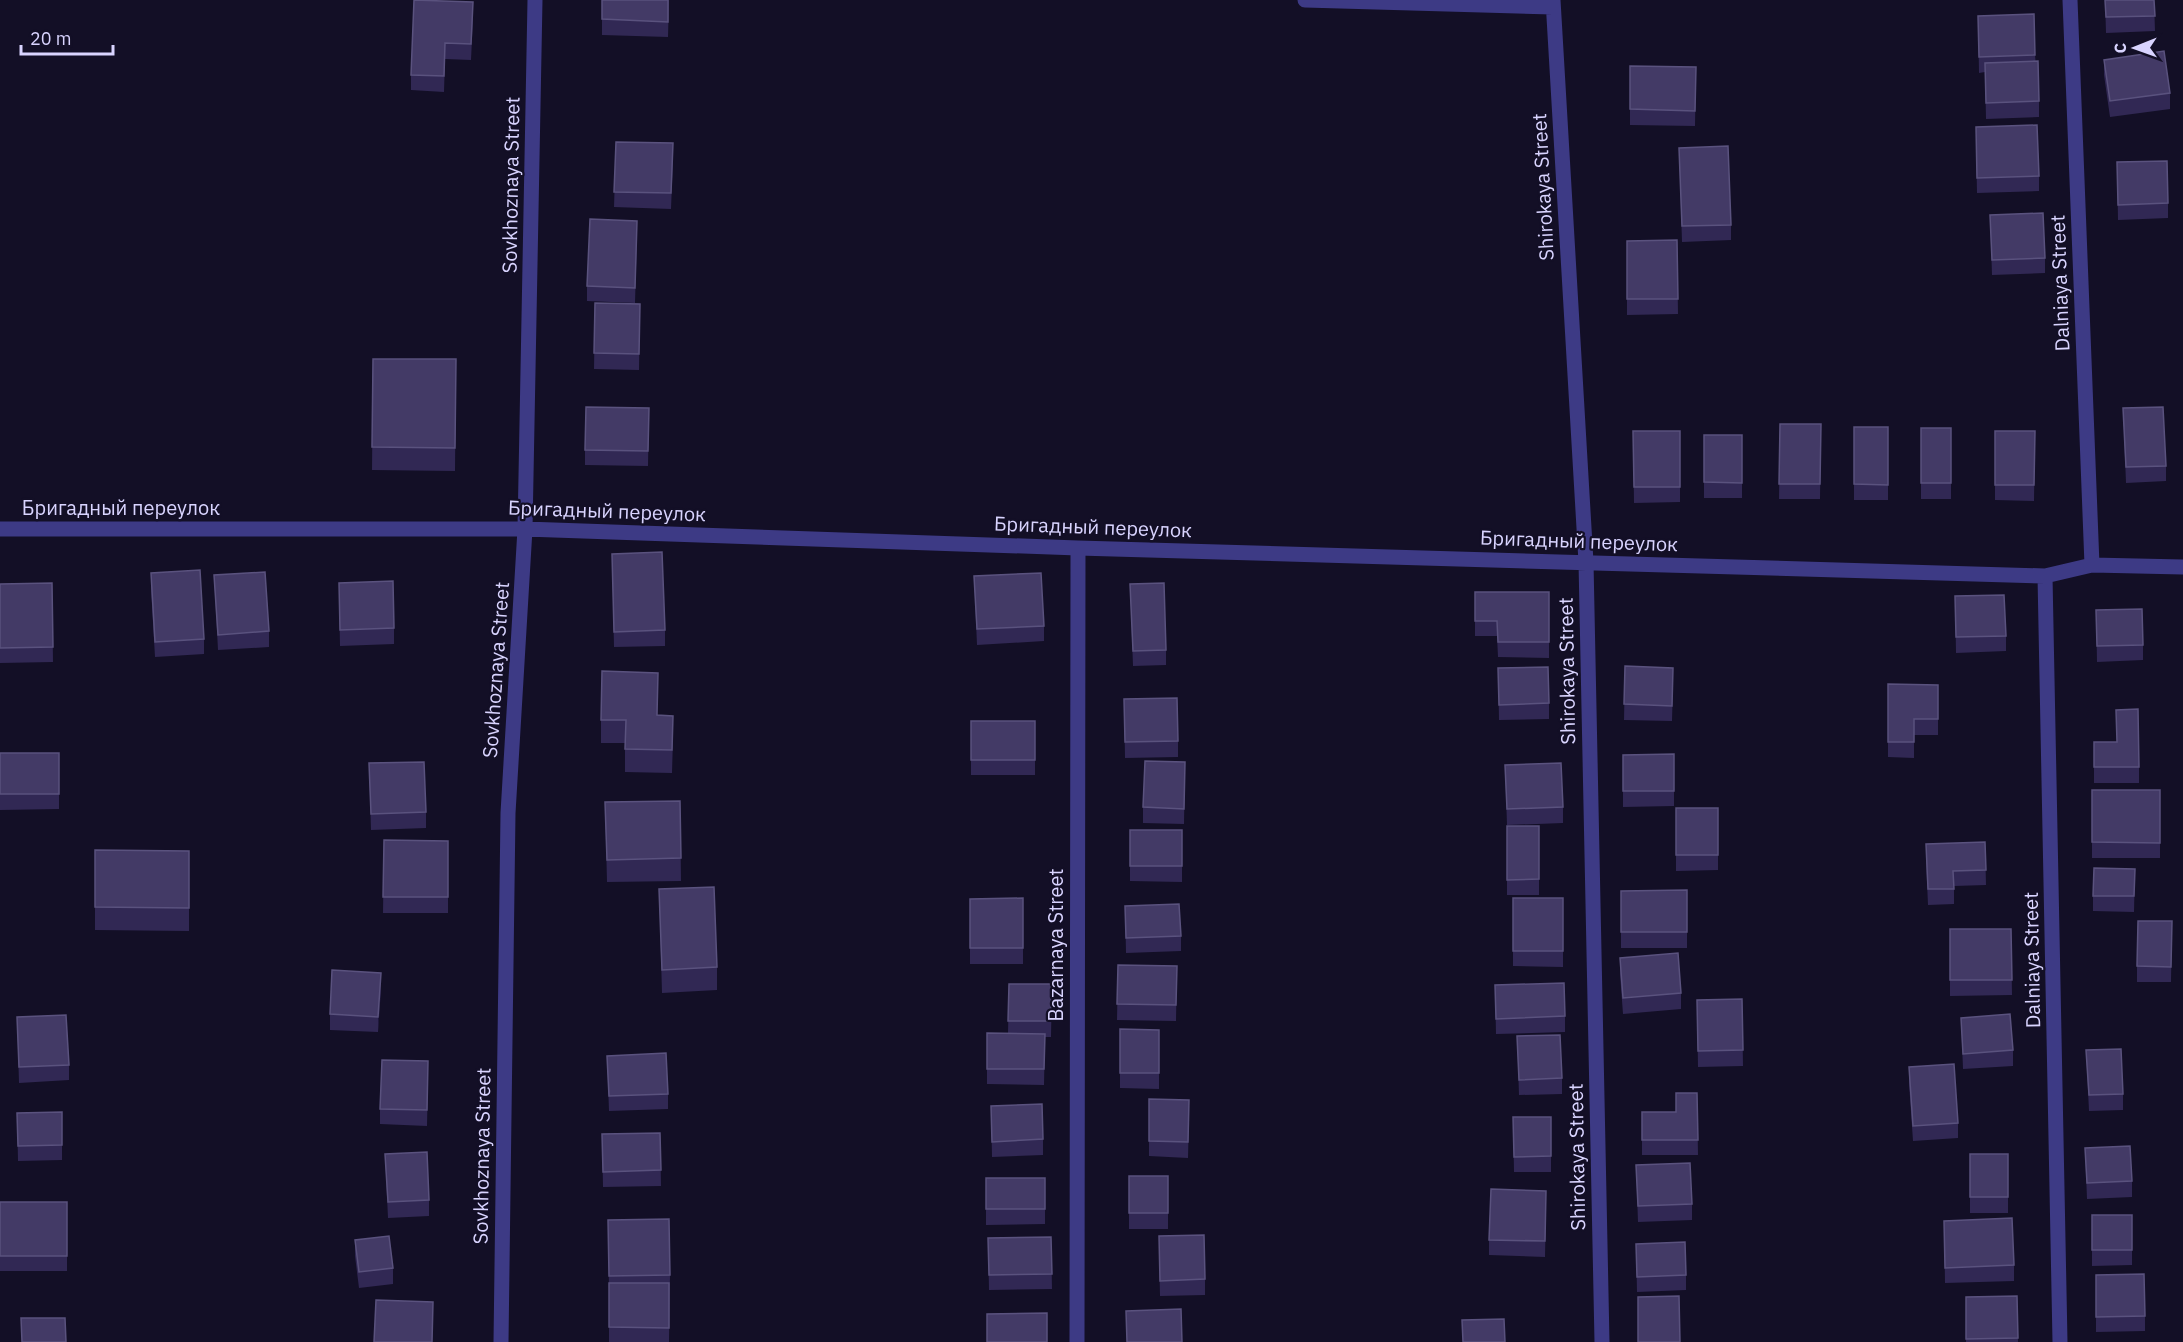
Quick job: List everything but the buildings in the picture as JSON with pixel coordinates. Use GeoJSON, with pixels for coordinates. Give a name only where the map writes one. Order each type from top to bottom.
{"type":"FeatureCollection","features":[{"type":"Feature","properties":{"kind":"street","name":"Sovkhoznaya Street"},"geometry":{"type":"LineString","coordinates":[[501,1342],[508,813],[525,529],[535,0]]}},
{"type":"Feature","properties":{"kind":"street"},"geometry":{"type":"LineString","coordinates":[[1305,0],[1553,4]]}},
{"type":"Feature","properties":{"kind":"street","name":"Dalniaya Street"},"geometry":{"type":"LineString","coordinates":[[2070,0],[2092,565]]}},
{"type":"Feature","properties":{"kind":"street","name":"Shirokaya Street"},"geometry":{"type":"LineString","coordinates":[[1553,4],[1586,562],[1602,1342]]}},
{"type":"Feature","properties":{"kind":"street","name":"Бригадный переулок"},"geometry":{"type":"LineString","coordinates":[[0,529],[525,529],[1078,548],[2045,576],[2092,565],[2183,567]]}},
{"type":"Feature","properties":{"kind":"street","name":"Bazarnaya Street"},"geometry":{"type":"LineString","coordinates":[[1077,1342],[1078,548]]}},
{"type":"Feature","properties":{"kind":"street","name":"Dalniaya Street"},"geometry":{"type":"LineString","coordinates":[[2045,576],[2060,1342]]}}]}
